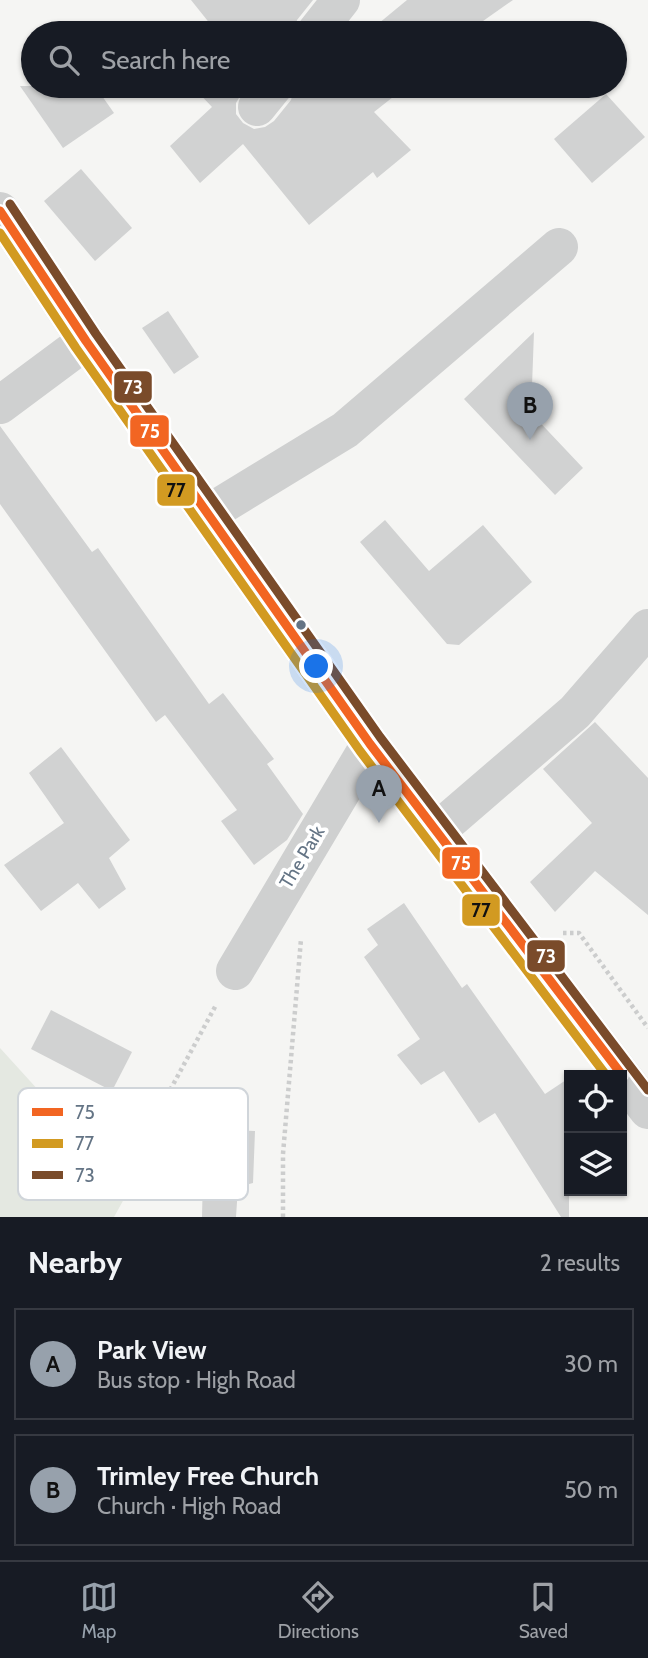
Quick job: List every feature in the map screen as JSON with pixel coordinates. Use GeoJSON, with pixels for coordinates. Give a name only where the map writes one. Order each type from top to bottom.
{"type":"FeatureCollection","features":[{"type":"Feature","properties":{"kind":"street"},"geometry":{"type":"LineString","coordinates":[[324,21],[341,0]]}},
{"type":"Feature","properties":{"kind":"street"},"geometry":{"type":"LineString","coordinates":[[0,211],[86,341],[370,744],[438,830],[648,1110]]}},
{"type":"Feature","properties":{"kind":"street"},"geometry":{"type":"LineString","coordinates":[[209,513],[345,430],[559,247]]}},
{"type":"Feature","properties":{"kind":"street"},"geometry":{"type":"LineString","coordinates":[[0,405],[86,341]]}},
{"type":"Feature","properties":{"kind":"street"},"geometry":{"type":"LineString","coordinates":[[438,830],[575,712],[648,628]]}},
{"type":"Feature","properties":{"kind":"street","name":"The Park"},"geometry":{"type":"LineString","coordinates":[[235,971],[370,744]]}},
{"type":"Feature","properties":{"kind":"path"},"geometry":{"type":"LineString","coordinates":[[283,1217],[284,1141],[301,938],[307,926]]}},
{"type":"Feature","properties":{"kind":"path"},"geometry":{"type":"LineString","coordinates":[[516,933],[579,933],[648,1028]]}},
{"type":"Feature","properties":{"kind":"path"},"geometry":{"type":"LineString","coordinates":[[172,1088],[235,971]]}},
{"type":"Feature","properties":{"kind":"shaded area"},"geometry":{"type":"Polygon","coordinates":[[[0,1048],[36,1088],[18,1088],[18,1200],[123,1200],[114,1217],[0,1217],[0,1048]]]}},
{"type":"Feature","properties":{"kind":"building"},"geometry":{"type":"Polygon","coordinates":[[[191,0],[313,0],[297,21],[208,21],[191,0]]]}},
{"type":"Feature","properties":{"kind":"building"},"geometry":{"type":"Polygon","coordinates":[[[407,0],[513,0],[483,21],[382,21],[407,0]]]}},
{"type":"Feature","properties":{"kind":"building"},"geometry":{"type":"Polygon","coordinates":[[[28,98],[103,98],[114,113],[63,148],[28,98]]]}},
{"type":"Feature","properties":{"kind":"building"},"geometry":{"type":"Polygon","coordinates":[[[203,98],[239,98],[236,114],[243,123],[254,129],[265,127],[274,121],[292,98],[392,98],[374,112],[411,150],[377,178],[373,172],[309,225],[243,144],[200,183],[170,146],[212,107],[203,98]]]}},
{"type":"Feature","properties":{"kind":"building"},"geometry":{"type":"Polygon","coordinates":[[[601,98],[610,98],[645,137],[592,183],[554,139],[601,98]]]}},
{"type":"Feature","properties":{"kind":"building"},"geometry":{"type":"Polygon","coordinates":[[[81,169],[132,228],[95,261],[44,201],[81,169]]]}},
{"type":"Feature","properties":{"kind":"building"},"geometry":{"type":"Polygon","coordinates":[[[168,311],[199,357],[174,374],[142,328],[168,311]]]}},
{"type":"Feature","properties":{"kind":"building"},"geometry":{"type":"Polygon","coordinates":[[[534,332],[531,413],[583,468],[555,495],[464,399],[534,332]]]}},
{"type":"Feature","properties":{"kind":"building"},"geometry":{"type":"Polygon","coordinates":[[[0,426],[92,552],[98,548],[209,704],[223,693],[274,759],[267,764],[303,814],[287,840],[254,865],[221,821],[237,810],[165,715],[156,722],[0,504],[0,426]]]}},
{"type":"Feature","properties":{"kind":"building"},"geometry":{"type":"Polygon","coordinates":[[[385,520],[429,571],[483,525],[532,582],[459,645],[447,644],[360,542],[385,520]]]}},
{"type":"Feature","properties":{"kind":"building"},"geometry":{"type":"Polygon","coordinates":[[[595,722],[648,778],[648,915],[595,871],[555,912],[530,882],[592,823],[543,769],[595,722]]]}},
{"type":"Feature","properties":{"kind":"building"},"geometry":{"type":"Polygon","coordinates":[[[61,747],[130,840],[109,858],[126,889],[99,909],[78,883],[41,911],[4,865],[64,823],[29,773],[61,747]]]}},
{"type":"Feature","properties":{"kind":"building"},"geometry":{"type":"Polygon","coordinates":[[[404,903],[462,988],[467,984],[545,1094],[564,1081],[564,1196],[569,1196],[569,1217],[561,1217],[495,1113],[479,1123],[444,1071],[421,1085],[397,1055],[420,1039],[364,957],[378,945],[367,929],[404,903]]]}},
{"type":"Feature","properties":{"kind":"building"},"geometry":{"type":"Polygon","coordinates":[[[51,1010],[132,1052],[114,1088],[106,1088],[31,1049],[51,1010]]]}},
{"type":"Feature","properties":{"kind":"building"},"geometry":{"type":"Polygon","coordinates":[[[248,1131],[255,1131],[253,1183],[248,1184],[248,1131]]]}},
{"type":"Feature","properties":{"kind":"building"},"geometry":{"type":"Polygon","coordinates":[[[202,1200],[237,1200],[236,1217],[202,1217],[202,1200]]]}},
{"type":"Feature","properties":{"kind":"transit line","name":"73"},"geometry":{"type":"LineString","coordinates":[[10,204],[96,334],[380,737],[648,1090]]}},
{"type":"Feature","properties":{"kind":"transit line","name":"75"},"geometry":{"type":"LineString","coordinates":[[0,211],[86,341],[370,744],[618,1070]]}},
{"type":"Feature","properties":{"kind":"transit line","name":"77"},"geometry":{"type":"LineString","coordinates":[[0,233],[76,348],[360,751],[602,1070]]}},
{"type":"Feature","properties":{"kind":"place","name":"Trimley Free Church"},"geometry":{"type":"Point","coordinates":[530,440]}},
{"type":"Feature","properties":{"kind":"place","name":"Park View"},"geometry":{"type":"Point","coordinates":[379,823]}}]}
